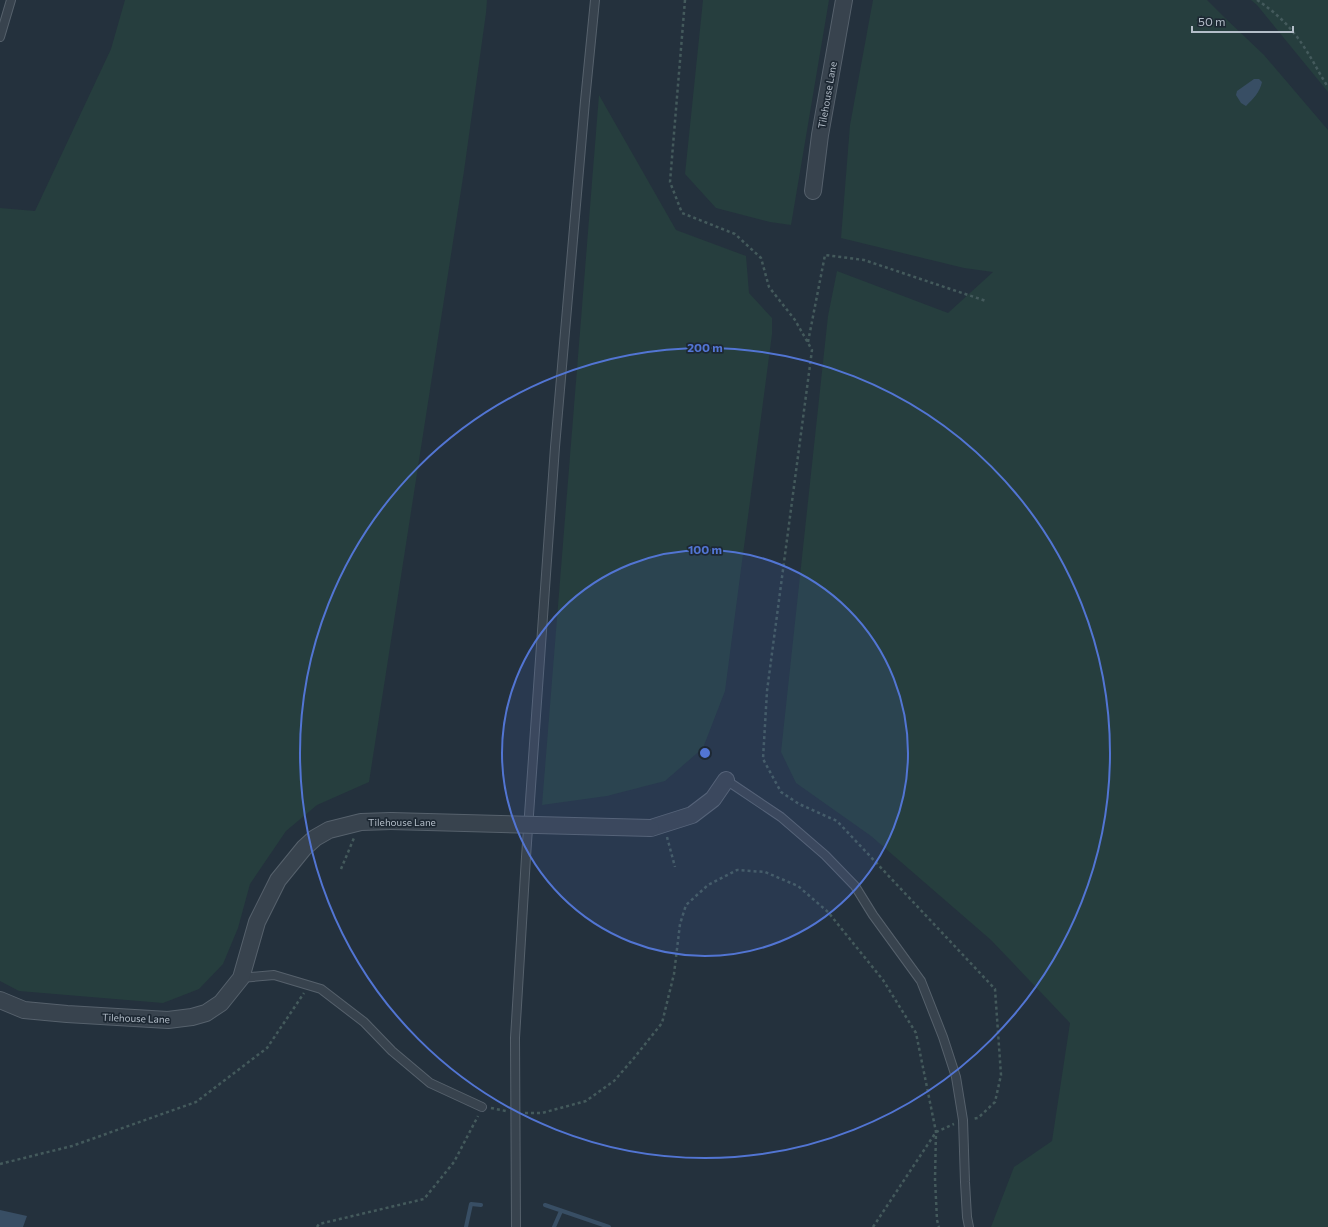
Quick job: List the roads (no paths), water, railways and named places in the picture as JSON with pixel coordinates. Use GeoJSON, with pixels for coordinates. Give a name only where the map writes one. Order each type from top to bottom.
{"type":"FeatureCollection","features":[{"type":"Feature","properties":{"kind":"street","name":"Tilehouse Lane"},"geometry":{"type":"LineString","coordinates":[[813,191],[820,135],[844,0]]}},
{"type":"Feature","properties":{"kind":"street","name":"Tilehouse Lane"},"geometry":{"type":"LineString","coordinates":[[0,1000],[24,1010],[67,1014],[168,1020],[192,1017],[206,1013],[221,1003],[241,978],[257,922],[278,880],[304,848],[315,838],[329,830],[361,822],[391,821],[658,826],[692,815],[713,799],[726,780]]}},
{"type":"Feature","properties":{"kind":"lane"},"geometry":{"type":"LineString","coordinates":[[0,37],[11,0]]}},
{"type":"Feature","properties":{"kind":"lane"},"geometry":{"type":"LineString","coordinates":[[516,1227],[516,1038],[525,865],[554,455],[595,0]]}},
{"type":"Feature","properties":{"kind":"lane"},"geometry":{"type":"LineString","coordinates":[[726,780],[781,817],[825,855],[855,886],[873,915],[921,981],[956,1077],[963,1120],[965,1182],[969,1227]]}},
{"type":"Feature","properties":{"kind":"lane"},"geometry":{"type":"LineString","coordinates":[[241,978],[274,975],[321,989],[364,1022],[392,1051],[430,1083],[482,1107]]}},
{"type":"Feature","properties":{"kind":"water"},"geometry":{"type":"Polygon","coordinates":[[[1254,79],[1259,79],[1262,82],[1261,86],[1256,95],[1246,106],[1241,103],[1236,95],[1237,91],[1254,79]]]}},
{"type":"Feature","properties":{"kind":"water"},"geometry":{"type":"Polygon","coordinates":[[[0,1210],[27,1216],[23,1227],[0,1227],[0,1210]]]}},
{"type":"Feature","properties":{"kind":"waterway"},"geometry":{"type":"LineString","coordinates":[[466,1227],[471,1204],[481,1205]]}},
{"type":"Feature","properties":{"kind":"waterway"},"geometry":{"type":"LineString","coordinates":[[545,1205],[609,1227]]}},
{"type":"Feature","properties":{"kind":"waterway"},"geometry":{"type":"LineString","coordinates":[[554,1227],[561,1211]]}}]}
